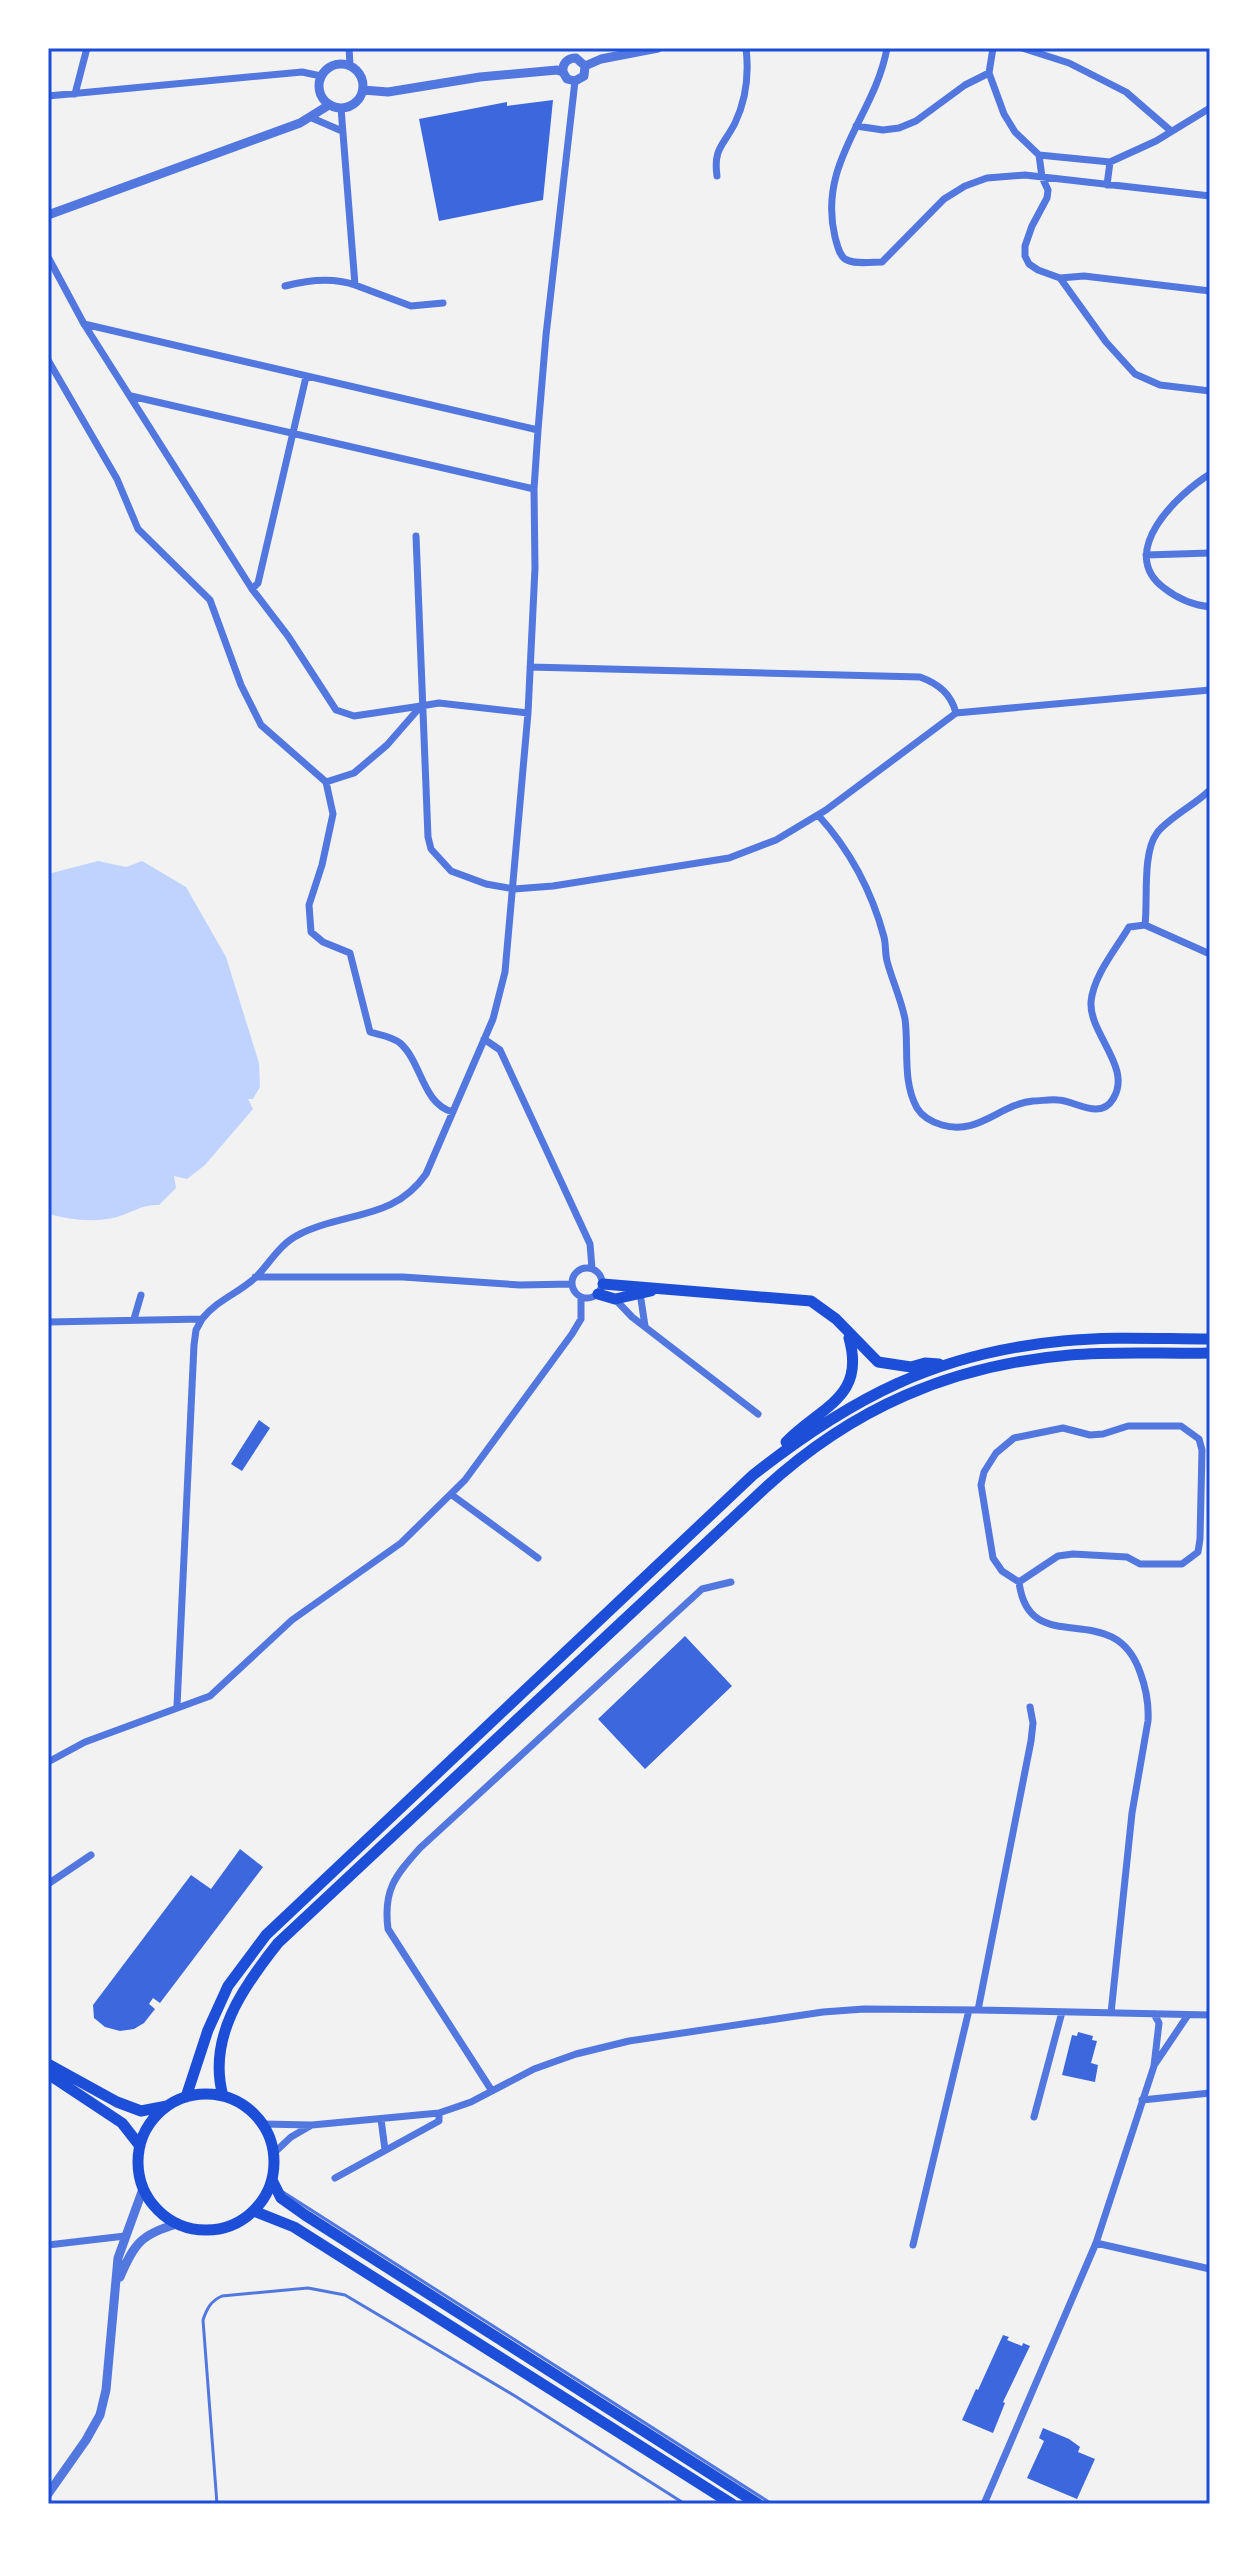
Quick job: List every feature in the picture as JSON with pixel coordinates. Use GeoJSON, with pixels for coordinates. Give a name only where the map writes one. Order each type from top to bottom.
{"type":"FeatureCollection","features":[{"type":"Feature","properties":{"kind":"main road"},"geometry":{"type":"LineString","coordinates":[[601,1289],[615,1299],[636,1291]]}},
{"type":"Feature","properties":{"kind":"main road"},"geometry":{"type":"LineString","coordinates":[[601,1289],[659,1289],[811,1301],[836,1319],[878,1362],[911,1367],[925,1363],[943,1365]]}},
{"type":"Feature","properties":{"kind":"main road"},"geometry":{"type":"LineString","coordinates":[[186,2097],[208,2030],[228,1986],[266,1935],[800,1427],[832,1406],[847,1390],[853,1372],[854,1354],[848,1333]]}},
{"type":"Feature","properties":{"kind":"main road"},"geometry":{"type":"LineString","coordinates":[[753,1475],[839,1413],[869,1396],[943,1365],[987,1353],[1066,1340],[1210,1339]]}},
{"type":"Feature","properties":{"kind":"main road"},"geometry":{"type":"LineString","coordinates":[[223,2096],[218,2058],[223,2033],[240,1995],[278,1943],[764,1489],[813,1447],[862,1416],[907,1394],[994,1365],[1071,1354],[1210,1353]]}},
{"type":"Feature","properties":{"kind":"main road"},"geometry":{"type":"LineString","coordinates":[[48,2064],[117,2102],[141,2111],[205,2094],[223,2096],[245,2107],[262,2124],[274,2153],[272,2180],[265,2197],[254,2211],[231,2226],[204,2231],[177,2224],[157,2210],[143,2189],[138,2168],[140,2146],[150,2123],[168,2106]]}},
{"type":"Feature","properties":{"kind":"main road"},"geometry":{"type":"LineString","coordinates":[[48,2074],[122,2123],[140,2146]]}},
{"type":"Feature","properties":{"kind":"main road"},"geometry":{"type":"LineString","coordinates":[[272,2180],[281,2198],[305,2215],[758,2504]]}},
{"type":"Feature","properties":{"kind":"main road"},"geometry":{"type":"LineString","coordinates":[[254,2211],[278,2219],[318,2241],[732,2504]]}},
{"type":"Feature","properties":{"kind":"street"},"geometry":{"type":"LineString","coordinates":[[75,94],[87,48]]}},
{"type":"Feature","properties":{"kind":"street"},"geometry":{"type":"LineString","coordinates":[[349,48],[350,65]]}},
{"type":"Feature","properties":{"kind":"street"},"geometry":{"type":"LineString","coordinates":[[585,66],[601,59],[658,48]]}},
{"type":"Feature","properties":{"kind":"street"},"geometry":{"type":"LineString","coordinates":[[717,176],[717,150],[735,122],[749,72],[746,48]]}},
{"type":"Feature","properties":{"kind":"street"},"geometry":{"type":"LineString","coordinates":[[887,48],[877,82],[839,159],[831,202],[836,239],[841,256],[848,261],[882,262],[944,199],[965,186],[987,178],[1007,175],[1042,177],[1210,196]]}},
{"type":"Feature","properties":{"kind":"street"},"geometry":{"type":"LineString","coordinates":[[993,48],[989,73],[1004,114],[1015,132],[1039,155],[1110,162],[1156,141],[1210,108]]}},
{"type":"Feature","properties":{"kind":"street"},"geometry":{"type":"LineString","coordinates":[[1022,48],[1069,63],[1126,92],[1171,131]]}},
{"type":"Feature","properties":{"kind":"street"},"geometry":{"type":"LineString","coordinates":[[569,59],[580,60],[585,66],[584,76],[575,81],[567,79],[563,72],[569,59]]}},
{"type":"Feature","properties":{"kind":"street"},"geometry":{"type":"LineString","coordinates":[[336,64],[350,65],[360,75],[363,90],[355,102],[341,108],[329,105],[321,95],[324,70],[336,64]]}},
{"type":"Feature","properties":{"kind":"street"},"geometry":{"type":"LineString","coordinates":[[48,96],[302,72],[321,76]]}},
{"type":"Feature","properties":{"kind":"street"},"geometry":{"type":"LineString","coordinates":[[363,90],[388,92],[514,73],[563,72]]}},
{"type":"Feature","properties":{"kind":"street"},"geometry":{"type":"LineString","coordinates":[[856,126],[883,130],[899,128],[916,121],[965,85],[989,73]]}},
{"type":"Feature","properties":{"kind":"street"},"geometry":{"type":"LineString","coordinates":[[177,1706],[196,1330],[211,1308],[255,1277],[285,1242],[301,1233],[381,1211],[407,1196],[426,1174],[500,997],[514,889],[528,713],[538,430],[575,81]]}},
{"type":"Feature","properties":{"kind":"street"},"geometry":{"type":"LineString","coordinates":[[48,215],[312,118],[329,105]]}},
{"type":"Feature","properties":{"kind":"street"},"geometry":{"type":"LineString","coordinates":[[341,108],[355,285]]}},
{"type":"Feature","properties":{"kind":"street"},"geometry":{"type":"LineString","coordinates":[[312,118],[342,131]]}},
{"type":"Feature","properties":{"kind":"street"},"geometry":{"type":"LineString","coordinates":[[1039,155],[1042,177],[1048,190],[1032,226],[1025,256],[1029,264],[1060,278],[1084,276],[1210,291]]}},
{"type":"Feature","properties":{"kind":"street"},"geometry":{"type":"LineString","coordinates":[[1107,185],[1110,162]]}},
{"type":"Feature","properties":{"kind":"street"},"geometry":{"type":"LineString","coordinates":[[48,257],[84,324],[252,589],[288,636],[336,710],[354,716],[439,703],[528,713]]}},
{"type":"Feature","properties":{"kind":"street"},"geometry":{"type":"LineString","coordinates":[[1060,278],[1106,342],[1135,374],[1160,385],[1210,391]]}},
{"type":"Feature","properties":{"kind":"street"},"geometry":{"type":"LineString","coordinates":[[285,286],[303,281],[340,280],[411,306],[443,303]]}},
{"type":"Feature","properties":{"kind":"street"},"geometry":{"type":"LineString","coordinates":[[84,324],[538,430]]}},
{"type":"Feature","properties":{"kind":"street"},"geometry":{"type":"LineString","coordinates":[[48,360],[117,479],[138,529],[210,600],[241,685],[261,725],[326,782],[333,814],[309,905],[311,932],[323,942],[350,953],[370,1032],[390,1037],[401,1044],[435,1102],[444,1110],[453,1112]]}},
{"type":"Feature","properties":{"kind":"street"},"geometry":{"type":"LineString","coordinates":[[252,589],[258,583],[306,377]]}},
{"type":"Feature","properties":{"kind":"street"},"geometry":{"type":"LineString","coordinates":[[131,396],[534,489]]}},
{"type":"Feature","properties":{"kind":"street"},"geometry":{"type":"LineString","coordinates":[[1210,474],[1188,487],[1154,527],[1146,555],[1149,571],[1159,584],[1179,599],[1210,607]]}},
{"type":"Feature","properties":{"kind":"street"},"geometry":{"type":"LineString","coordinates":[[416,536],[421,706],[431,849],[451,871],[464,878],[514,889],[553,886],[729,858],[776,840],[818,815],[956,713],[1210,690]]}},
{"type":"Feature","properties":{"kind":"street"},"geometry":{"type":"LineString","coordinates":[[1146,555],[1210,553]]}},
{"type":"Feature","properties":{"kind":"street"},"geometry":{"type":"LineString","coordinates":[[530,667],[907,676],[935,682],[952,699],[956,713]]}},
{"type":"Feature","properties":{"kind":"street"},"geometry":{"type":"LineString","coordinates":[[326,782],[354,773],[387,745],[421,706]]}},
{"type":"Feature","properties":{"kind":"street"},"geometry":{"type":"LineString","coordinates":[[1145,925],[1148,848],[1158,831],[1195,805],[1210,790]]}},
{"type":"Feature","properties":{"kind":"street"},"geometry":{"type":"LineString","coordinates":[[818,815],[851,857],[884,939],[886,957],[904,1015],[909,1080],[917,1107],[924,1118],[943,1125],[962,1128],[979,1124],[1028,1102],[1061,1099],[1084,1108],[1100,1108],[1110,1104],[1115,1096],[1117,1075],[1093,1020],[1091,1004],[1094,988],[1129,927],[1145,925],[1210,954]]}},
{"type":"Feature","properties":{"kind":"street"},"geometry":{"type":"LineString","coordinates":[[484,1039],[500,1050],[590,1244],[592,1268],[600,1275],[601,1289],[587,1299],[581,1298],[574,1293],[572,1284],[577,1271],[592,1268]]}},
{"type":"Feature","properties":{"kind":"street"},"geometry":{"type":"LineString","coordinates":[[255,1277],[403,1277],[520,1285],[572,1284]]}},
{"type":"Feature","properties":{"kind":"street"},"geometry":{"type":"LineString","coordinates":[[636,1291],[645,1326]]}},
{"type":"Feature","properties":{"kind":"street"},"geometry":{"type":"LineString","coordinates":[[134,1319],[141,1295]]}},
{"type":"Feature","properties":{"kind":"street"},"geometry":{"type":"LineString","coordinates":[[48,1762],[85,1742],[210,1696],[292,1620],[378,1561],[452,1495],[572,1334],[581,1319],[581,1298]]}},
{"type":"Feature","properties":{"kind":"street"},"geometry":{"type":"LineString","coordinates":[[615,1299],[632,1317],[758,1414]]}},
{"type":"Feature","properties":{"kind":"street"},"geometry":{"type":"LineString","coordinates":[[48,1322],[202,1319]]}},
{"type":"Feature","properties":{"kind":"street"},"geometry":{"type":"LineString","coordinates":[[1128,1426],[1181,1426],[1199,1439],[1202,1450],[1200,1539],[1198,1552],[1191,1560],[1182,1564],[1140,1564],[1127,1557],[1073,1554],[1058,1556],[1019,1582],[1002,1571],[993,1558],[981,1485],[984,1472],[996,1453],[1014,1438],[1063,1428],[1090,1435],[1128,1426]]}},
{"type":"Feature","properties":{"kind":"street"},"geometry":{"type":"LineString","coordinates":[[452,1495],[538,1558]]}},
{"type":"Feature","properties":{"kind":"street"},"geometry":{"type":"LineString","coordinates":[[492,2091],[388,1929],[385,1906],[395,1876],[420,1848],[702,1589],[731,1582]]}},
{"type":"Feature","properties":{"kind":"street"},"geometry":{"type":"LineString","coordinates":[[1019,1582],[1021,1600],[1029,1612],[1041,1621],[1109,1634],[1123,1642],[1135,1658],[1149,1709],[1132,1813],[1111,2013]]}},
{"type":"Feature","properties":{"kind":"street"},"geometry":{"type":"LineString","coordinates":[[913,2245],[974,2010],[1031,1741],[1033,1723],[1030,1707]]}},
{"type":"Feature","properties":{"kind":"street"},"geometry":{"type":"LineString","coordinates":[[48,1884],[91,1855]]}},
{"type":"Feature","properties":{"kind":"street"},"geometry":{"type":"LineString","coordinates":[[262,2124],[312,2125],[439,2113],[471,2102],[562,2058],[629,2041],[823,2012],[864,2009],[1210,2015]]}},
{"type":"Feature","properties":{"kind":"street"},"geometry":{"type":"LineString","coordinates":[[1034,2117],[1062,2012]]}},
{"type":"Feature","properties":{"kind":"street"},"geometry":{"type":"LineString","coordinates":[[984,2504],[1096,2243],[1154,2066],[1159,2023],[1154,2014]]}},
{"type":"Feature","properties":{"kind":"street"},"geometry":{"type":"LineString","coordinates":[[1154,2066],[1188,2015]]}},
{"type":"Feature","properties":{"kind":"street"},"geometry":{"type":"LineString","coordinates":[[1142,2100],[1210,2093]]}},
{"type":"Feature","properties":{"kind":"street"},"geometry":{"type":"LineString","coordinates":[[335,2178],[439,2121],[439,2113]]}},
{"type":"Feature","properties":{"kind":"street"},"geometry":{"type":"LineString","coordinates":[[381,2119],[385,2150]]}},
{"type":"Feature","properties":{"kind":"street"},"geometry":{"type":"LineString","coordinates":[[274,2153],[291,2137],[312,2125]]}},
{"type":"Feature","properties":{"kind":"street"},"geometry":{"type":"LineString","coordinates":[[48,2494],[100,2415],[106,2390],[118,2258],[143,2189]]}},
{"type":"Feature","properties":{"kind":"street"},"geometry":{"type":"LineString","coordinates":[[117,2284],[133,2247],[158,2229],[177,2224]]}},
{"type":"Feature","properties":{"kind":"street"},"geometry":{"type":"LineString","coordinates":[[48,2245],[125,2236]]}},
{"type":"Feature","properties":{"kind":"street"},"geometry":{"type":"LineString","coordinates":[[1096,2243],[1210,2269]]}},
{"type":"Feature","properties":{"kind":"lane"},"geometry":{"type":"LineString","coordinates":[[272,2180],[284,2194],[772,2504]]}},
{"type":"Feature","properties":{"kind":"lane"},"geometry":{"type":"LineString","coordinates":[[217,2504],[203,2320],[206,2309],[214,2299],[222,2296],[308,2288],[345,2295],[515,2396],[685,2504]]}},
{"type":"Feature","properties":{"kind":"water"},"geometry":{"type":"Polygon","coordinates":[[[98,861],[126,867],[142,861],[186,887],[226,957],[259,1063],[260,1087],[253,1099],[248,1099],[253,1109],[205,1165],[187,1179],[174,1176],[176,1188],[159,1205],[145,1206],[114,1218],[86,1220],[48,1214],[48,874],[98,861]]]}},
{"type":"Feature","properties":{"kind":"building"},"geometry":{"type":"Polygon","coordinates":[[[553,100],[543,200],[439,221],[419,119],[507,102],[507,106],[553,100]]]}},
{"type":"Feature","properties":{"kind":"building"},"geometry":{"type":"Polygon","coordinates":[[[259,1420],[270,1428],[242,1471],[231,1464],[259,1420]]]}},
{"type":"Feature","properties":{"kind":"building"},"geometry":{"type":"Polygon","coordinates":[[[685,1636],[732,1686],[645,1769],[598,1719],[685,1636]]]}},
{"type":"Feature","properties":{"kind":"building"},"geometry":{"type":"Polygon","coordinates":[[[240,1849],[263,1867],[160,2003],[153,1998],[149,2004],[155,2009],[144,2023],[134,2029],[120,2031],[105,2027],[94,2018],[93,2005],[191,1875],[211,1889],[240,1849]]]}},
{"type":"Feature","properties":{"kind":"building"},"geometry":{"type":"Polygon","coordinates":[[[1078,2032],[1093,2036],[1092,2040],[1097,2041],[1091,2063],[1098,2065],[1095,2082],[1062,2075],[1072,2035],[1077,2036],[1078,2032]]]}},
{"type":"Feature","properties":{"kind":"building"},"geometry":{"type":"Polygon","coordinates":[[[1003,2335],[1009,2337],[1007,2340],[1030,2346],[1003,2402],[993,2433],[962,2420],[1003,2335]]]}},
{"type":"Feature","properties":{"kind":"building"},"geometry":{"type":"Polygon","coordinates":[[[1043,2428],[1069,2439],[1080,2447],[1078,2452],[1095,2459],[1077,2499],[1027,2478],[1044,2441],[1039,2438],[1043,2428]]]}}]}
